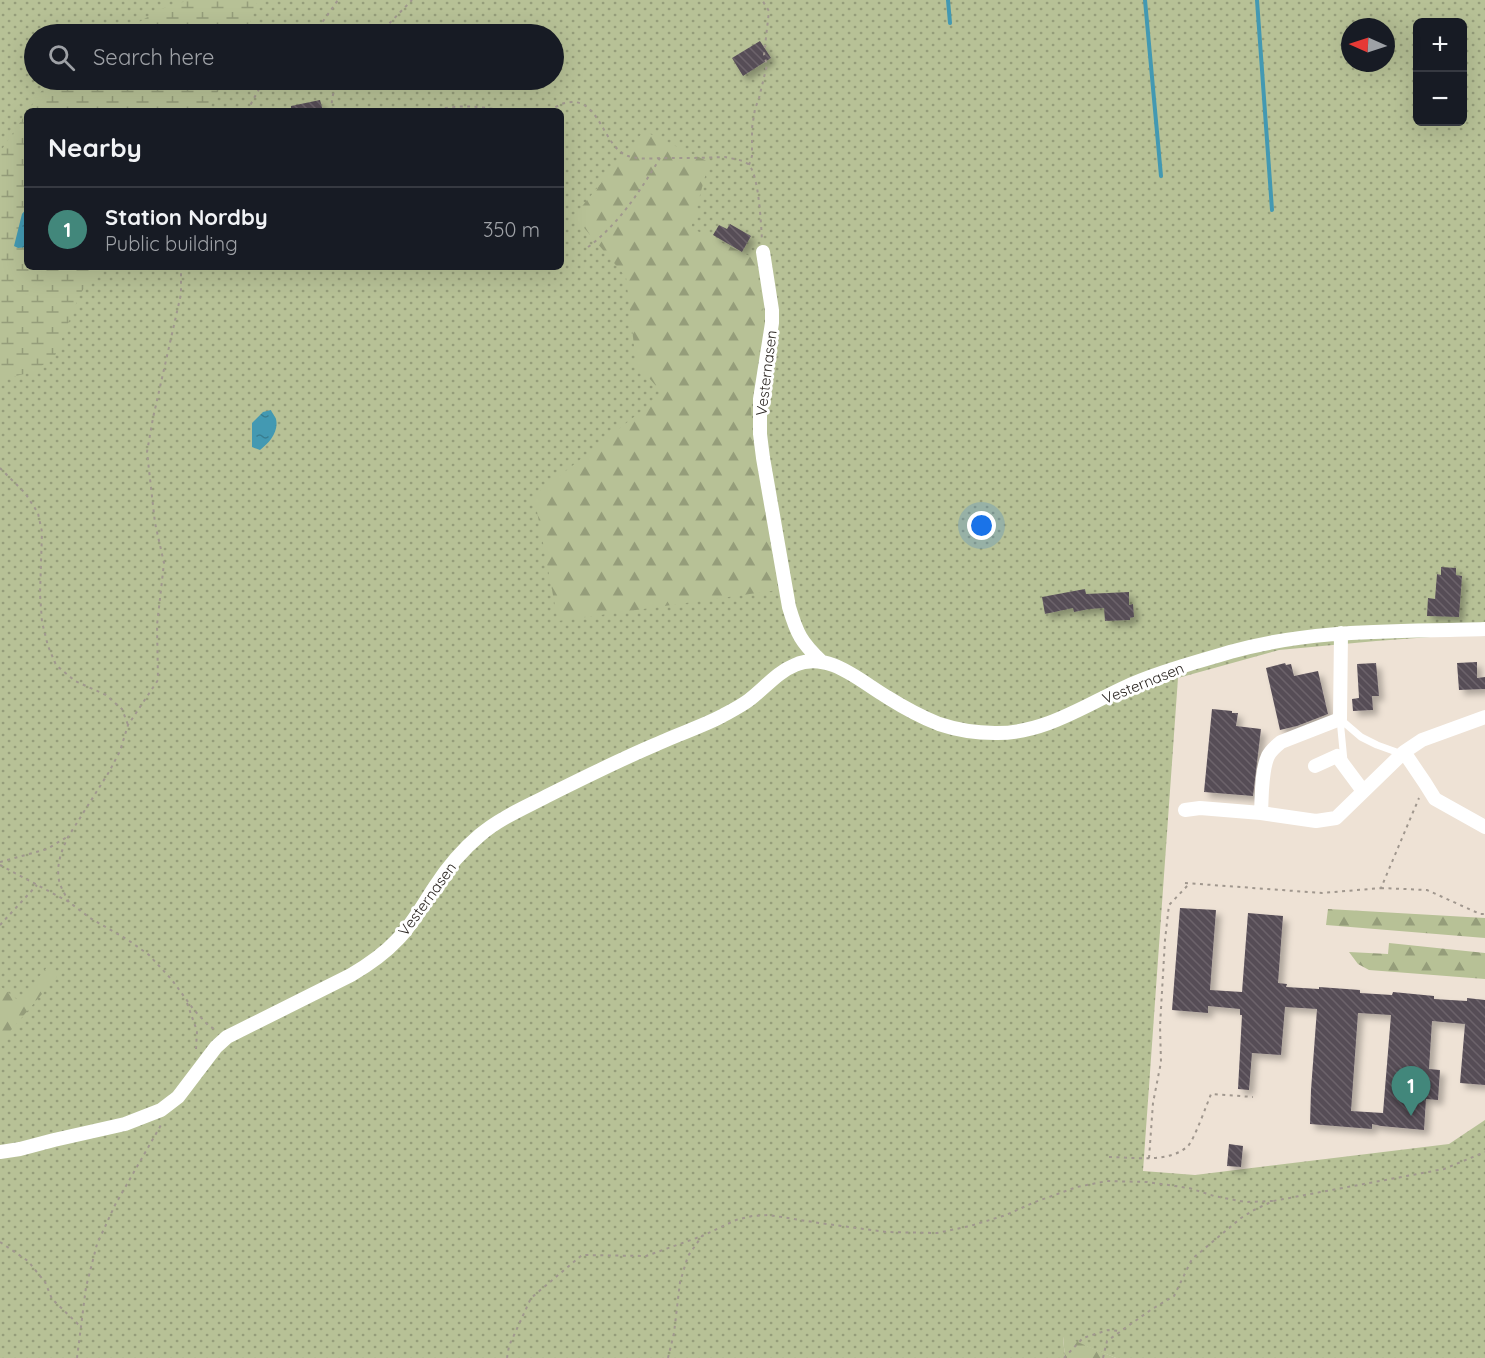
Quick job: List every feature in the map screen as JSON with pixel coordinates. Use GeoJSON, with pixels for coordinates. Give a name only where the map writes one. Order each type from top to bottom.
{"type":"FeatureCollection","features":[{"type":"Feature","properties":{"kind":"street","name":"Vesternasen"},"geometry":{"type":"LineString","coordinates":[[763,252],[772,310],[760,399],[763,458],[789,607],[796,629],[806,646],[821,661]]}},
{"type":"Feature","properties":{"kind":"street","name":"Vesternasen"},"geometry":{"type":"LineString","coordinates":[[0,1152],[125,1124],[161,1110],[178,1097],[216,1047],[227,1037],[351,975],[384,952],[405,931],[449,866],[483,832],[502,818],[609,765],[722,716],[749,700],[792,666],[804,661],[821,661],[842,668],[888,698],[936,723],[960,730],[999,734],[1040,727],[1093,704],[1122,688],[1164,672],[1281,640],[1341,633],[1485,629]]}},
{"type":"Feature","properties":{"kind":"street"},"geometry":{"type":"LineString","coordinates":[[1261,813],[1265,766],[1268,755],[1274,747],[1281,741],[1340,719],[1341,633]]}},
{"type":"Feature","properties":{"kind":"street"},"geometry":{"type":"LineString","coordinates":[[1185,810],[1200,808],[1261,813],[1316,821],[1336,818],[1403,753],[1422,740],[1485,717]]}},
{"type":"Feature","properties":{"kind":"street"},"geometry":{"type":"LineString","coordinates":[[1403,753],[1435,799],[1485,827]]}},
{"type":"Feature","properties":{"kind":"street"},"geometry":{"type":"LineString","coordinates":[[1315,766],[1337,756],[1363,791]]}},
{"type":"Feature","properties":{"kind":"lane"},"geometry":{"type":"LineString","coordinates":[[1340,719],[1361,737],[1403,753]]}},
{"type":"Feature","properties":{"kind":"lane"},"geometry":{"type":"LineString","coordinates":[[1340,719],[1344,766]]}},
{"type":"Feature","properties":{"kind":"path"},"geometry":{"type":"LineString","coordinates":[[321,24],[338,0]]}},
{"type":"Feature","properties":{"kind":"path"},"geometry":{"type":"LineString","coordinates":[[388,24],[412,0]]}},
{"type":"Feature","properties":{"kind":"path"},"geometry":{"type":"LineString","coordinates":[[749,165],[752,156],[755,109],[766,65],[764,55],[769,11],[762,0]]}},
{"type":"Feature","properties":{"kind":"path"},"geometry":{"type":"LineString","coordinates":[[249,108],[259,90]]}},
{"type":"Feature","properties":{"kind":"path"},"geometry":{"type":"LineString","coordinates":[[332,108],[331,99],[335,90]]}},
{"type":"Feature","properties":{"kind":"path"},"geometry":{"type":"LineString","coordinates":[[555,108],[565,103],[578,102],[589,109],[600,121],[606,134],[627,156],[725,158],[737,159],[749,165],[755,176],[763,252]]}},
{"type":"Feature","properties":{"kind":"path"},"geometry":{"type":"LineString","coordinates":[[444,108],[475,106],[487,108]]}},
{"type":"Feature","properties":{"kind":"path"},"geometry":{"type":"LineString","coordinates":[[588,247],[618,220],[644,185],[660,158]]}},
{"type":"Feature","properties":{"kind":"path"},"geometry":{"type":"LineString","coordinates":[[69,902],[60,884],[58,872],[59,860],[68,837],[109,772],[120,751],[128,725],[158,680],[157,625],[164,563],[155,523],[147,452],[181,294],[182,270]]}},
{"type":"Feature","properties":{"kind":"path"},"geometry":{"type":"LineString","coordinates":[[0,468],[25,493],[38,513],[42,532],[40,594],[42,622],[56,665],[75,681],[106,694],[122,709],[128,725]]}},
{"type":"Feature","properties":{"kind":"path"},"geometry":{"type":"LineString","coordinates":[[1381,888],[1425,783]]}},
{"type":"Feature","properties":{"kind":"path"},"geometry":{"type":"LineString","coordinates":[[0,863],[47,849],[68,837]]}},
{"type":"Feature","properties":{"kind":"path"},"geometry":{"type":"LineString","coordinates":[[0,863],[69,902],[149,955],[208,1025],[227,1037]]}},
{"type":"Feature","properties":{"kind":"path"},"geometry":{"type":"LineString","coordinates":[[1185,883],[1322,893],[1381,888],[1427,890],[1480,914],[1485,914]]}},
{"type":"Feature","properties":{"kind":"path"},"geometry":{"type":"LineString","coordinates":[[1149,1158],[1154,1103],[1161,1062],[1164,951],[1169,905],[1190,884]]}},
{"type":"Feature","properties":{"kind":"path"},"geometry":{"type":"LineString","coordinates":[[0,925],[37,885]]}},
{"type":"Feature","properties":{"kind":"path"},"geometry":{"type":"LineString","coordinates":[[186,999],[197,1031],[195,1054]]}},
{"type":"Feature","properties":{"kind":"path"},"geometry":{"type":"LineString","coordinates":[[1109,1157],[1156,1158],[1177,1153],[1189,1145],[1211,1094],[1253,1097]]}},
{"type":"Feature","properties":{"kind":"path"},"geometry":{"type":"LineString","coordinates":[[77,1358],[86,1287],[97,1244],[115,1205],[162,1122]]}},
{"type":"Feature","properties":{"kind":"path"},"geometry":{"type":"LineString","coordinates":[[507,1358],[509,1346],[531,1298],[582,1255],[646,1256],[702,1236],[736,1220],[752,1216],[769,1215],[886,1232],[937,1233],[1006,1215],[1077,1187],[1107,1181],[1147,1182],[1189,1188],[1245,1202],[1273,1201],[1444,1169],[1485,1152]]}},
{"type":"Feature","properties":{"kind":"path"},"geometry":{"type":"LineString","coordinates":[[1103,1358],[1107,1341],[1174,1296],[1192,1259],[1248,1214],[1273,1201]]}},
{"type":"Feature","properties":{"kind":"path"},"geometry":{"type":"LineString","coordinates":[[668,1358],[674,1333],[680,1282],[688,1256],[702,1236]]}},
{"type":"Feature","properties":{"kind":"path"},"geometry":{"type":"LineString","coordinates":[[0,1242],[28,1261],[45,1282],[52,1299],[81,1327]]}},
{"type":"Feature","properties":{"kind":"path"},"geometry":{"type":"LineString","coordinates":[[1064,1358],[1083,1338],[1108,1330],[1119,1331]]}},
{"type":"Feature","properties":{"kind":"green space"},"geometry":{"type":"Polygon","coordinates":[[[0,0],[1485,0],[1485,633],[1279,650],[1178,678],[1143,1171],[1195,1175],[1449,1144],[1485,1120],[1485,1358],[1116,1358],[1063,1337],[1065,1358],[0,1358],[0,0]]]}},
{"type":"Feature","properties":{"kind":"green space"},"geometry":{"type":"Polygon","coordinates":[[[189,0],[258,0],[250,24],[136,24],[161,9],[189,0]]]}},
{"type":"Feature","properties":{"kind":"green space"},"geometry":{"type":"Polygon","coordinates":[[[42,90],[219,90],[210,108],[30,108],[42,90]]]}},
{"type":"Feature","properties":{"kind":"green space"},"geometry":{"type":"Polygon","coordinates":[[[24,116],[24,212],[18,247],[24,247],[24,270],[98,270],[80,294],[54,358],[32,372],[0,380],[0,152],[24,116]]]}},
{"type":"Feature","properties":{"kind":"green space"},"geometry":{"type":"Polygon","coordinates":[[[644,131],[709,162],[691,228],[756,259],[764,321],[751,408],[753,440],[778,590],[558,621],[534,496],[663,394],[636,363],[626,277],[574,216],[644,131]]]}},
{"type":"Feature","properties":{"kind":"green space"},"geometry":{"type":"Polygon","coordinates":[[[1328,909],[1485,918],[1485,938],[1326,925],[1328,909]]]}},
{"type":"Feature","properties":{"kind":"green space"},"geometry":{"type":"Polygon","coordinates":[[[1389,943],[1485,953],[1485,979],[1369,970],[1358,964],[1349,952],[1388,954],[1389,943]]]}},
{"type":"Feature","properties":{"kind":"green space"},"geometry":{"type":"Polygon","coordinates":[[[48,966],[59,974],[0,1043],[0,986],[19,1001],[48,966]]]}},
{"type":"Feature","properties":{"kind":"green space"},"geometry":{"type":"Polygon","coordinates":[[[1063,1336],[1116,1358],[1065,1358],[1063,1336]]]}},
{"type":"Feature","properties":{"kind":"water"},"geometry":{"type":"Polygon","coordinates":[[[24,212],[24,247],[18,248],[14,246],[24,212]]]}},
{"type":"Feature","properties":{"kind":"water"},"geometry":{"type":"Polygon","coordinates":[[[271,410],[277,424],[275,433],[260,450],[252,447],[252,423],[263,412],[271,410]]]}},
{"type":"Feature","properties":{"kind":"building"},"geometry":{"type":"Polygon","coordinates":[[[760,41],[771,58],[743,76],[732,58],[760,41]]]}},
{"type":"Feature","properties":{"kind":"building"},"geometry":{"type":"Polygon","coordinates":[[[320,100],[322,108],[291,108],[291,106],[320,100]]]}},
{"type":"Feature","properties":{"kind":"building"},"geometry":{"type":"Polygon","coordinates":[[[730,224],[751,236],[742,252],[713,235],[719,225],[727,229],[730,224]]]}},
{"type":"Feature","properties":{"kind":"building"},"geometry":{"type":"Polygon","coordinates":[[[1441,567],[1456,568],[1456,575],[1462,576],[1459,617],[1427,616],[1428,598],[1435,599],[1437,574],[1441,575],[1441,567]]]}},
{"type":"Feature","properties":{"kind":"building"},"geometry":{"type":"Polygon","coordinates":[[[1085,589],[1086,594],[1129,592],[1129,605],[1133,604],[1134,617],[1130,620],[1105,621],[1104,608],[1074,612],[1073,608],[1045,614],[1042,597],[1085,589]]]}},
{"type":"Feature","properties":{"kind":"building"},"geometry":{"type":"Polygon","coordinates":[[[1477,662],[1477,678],[1485,677],[1485,689],[1459,690],[1457,663],[1477,662]]]}},
{"type":"Feature","properties":{"kind":"building"},"geometry":{"type":"Polygon","coordinates":[[[1285,663],[1286,665],[1291,664],[1294,676],[1318,671],[1328,714],[1280,730],[1266,668],[1285,663]]]}},
{"type":"Feature","properties":{"kind":"building"},"geometry":{"type":"Polygon","coordinates":[[[1376,663],[1379,696],[1372,696],[1373,710],[1353,711],[1352,699],[1359,698],[1357,664],[1376,663]]]}},
{"type":"Feature","properties":{"kind":"building"},"geometry":{"type":"Polygon","coordinates":[[[1212,709],[1238,713],[1236,726],[1261,729],[1253,796],[1204,792],[1212,709]]]}},
{"type":"Feature","properties":{"kind":"building"},"geometry":{"type":"Polygon","coordinates":[[[1180,908],[1216,910],[1210,990],[1242,992],[1248,913],[1283,916],[1278,983],[1287,984],[1286,987],[1360,990],[1360,993],[1392,995],[1393,992],[1434,996],[1434,999],[1485,1000],[1485,1085],[1460,1083],[1465,1024],[1432,1021],[1429,1069],[1440,1070],[1438,1100],[1426,1099],[1424,1130],[1372,1124],[1372,1129],[1310,1124],[1317,1009],[1285,1007],[1281,1055],[1252,1053],[1249,1090],[1238,1089],[1242,1015],[1240,1015],[1240,1009],[1208,1006],[1208,1013],[1172,1010],[1180,908]],[[1358,1013],[1351,1111],[1383,1113],[1391,1015],[1358,1013]]]}},
{"type":"Feature","properties":{"kind":"building"},"geometry":{"type":"Polygon","coordinates":[[[1229,1144],[1243,1146],[1241,1167],[1227,1166],[1229,1144]]]}},
{"type":"Feature","properties":{"kind":"waterway"},"geometry":{"type":"LineString","coordinates":[[948,0],[950,23]]}},
{"type":"Feature","properties":{"kind":"waterway"},"geometry":{"type":"LineString","coordinates":[[1145,0],[1161,176]]}},
{"type":"Feature","properties":{"kind":"waterway"},"geometry":{"type":"LineString","coordinates":[[1257,0],[1272,210]]}},
{"type":"Feature","properties":{"kind":"place","name":"Station Nordby"},"geometry":{"type":"Point","coordinates":[1411,1116]}}]}
